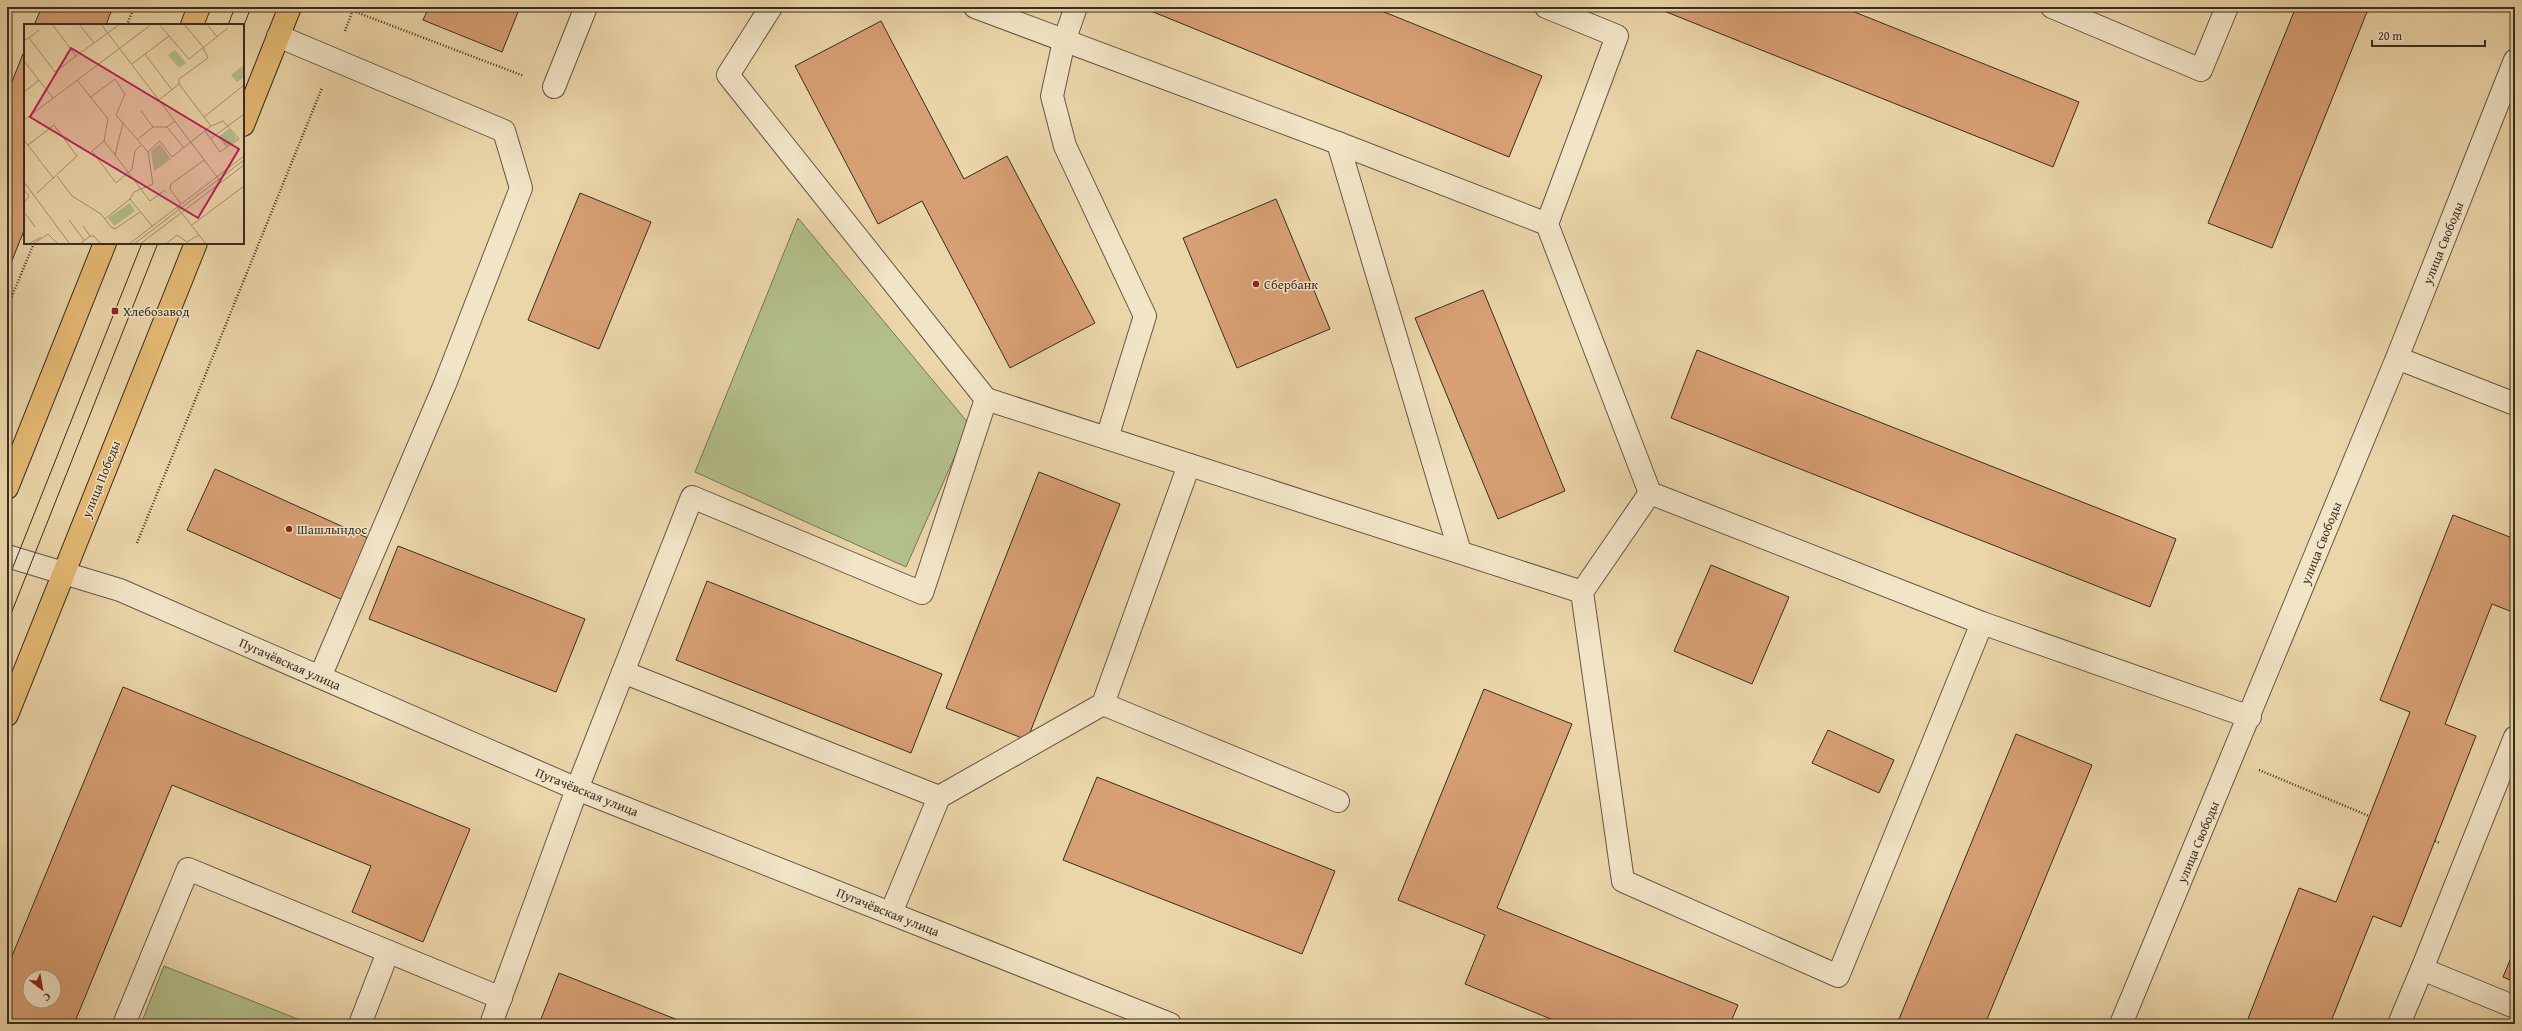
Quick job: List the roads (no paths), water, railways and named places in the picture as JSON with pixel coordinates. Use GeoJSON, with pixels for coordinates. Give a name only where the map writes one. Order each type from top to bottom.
{"type":"FeatureCollection","features":[{"type":"Feature","properties":{"kind":"main road"},"geometry":{"type":"LineString","coordinates":[[192,24],[199,7]]}},
{"type":"Feature","properties":{"kind":"main road"},"geometry":{"type":"LineString","coordinates":[[244,122],[290,7]]}},
{"type":"Feature","properties":{"kind":"main road"},"geometry":{"type":"LineString","coordinates":[[7,488],[105,244]]}},
{"type":"Feature","properties":{"kind":"main road","name":"улица Победы"},"geometry":{"type":"LineString","coordinates":[[7,715],[196,244]]}},
{"type":"Feature","properties":{"kind":"street"},"geometry":{"type":"LineString","coordinates":[[554,87],[586,7]]}},
{"type":"Feature","properties":{"kind":"street"},"geometry":{"type":"LineString","coordinates":[[771,7],[728,75],[986,399],[1582,592]]}},
{"type":"Feature","properties":{"kind":"street"},"geometry":{"type":"LineString","coordinates":[[975,7],[1338,143],[1547,224]]}},
{"type":"Feature","properties":{"kind":"street"},"geometry":{"type":"LineString","coordinates":[[1076,7],[1064,41],[1052,96],[1065,146],[1145,316],[1107,438]]}},
{"type":"Feature","properties":{"kind":"street"},"geometry":{"type":"LineString","coordinates":[[1546,7],[1617,36],[1547,224],[1650,493],[1982,623],[2250,717]]}},
{"type":"Feature","properties":{"kind":"street"},"geometry":{"type":"LineString","coordinates":[[2052,7],[2202,70],[2227,7]]}},
{"type":"Feature","properties":{"kind":"street"},"geometry":{"type":"LineString","coordinates":[[278,36],[504,131],[521,188],[445,384],[320,677]]}},
{"type":"Feature","properties":{"kind":"street","name":"улица Свободы"},"geometry":{"type":"LineString","coordinates":[[2121,1024],[2233,759],[2397,358],[2515,60]]}},
{"type":"Feature","properties":{"kind":"street"},"geometry":{"type":"LineString","coordinates":[[1338,143],[1460,552]]}},
{"type":"Feature","properties":{"kind":"street"},"geometry":{"type":"LineString","coordinates":[[2397,358],[2515,404]]}},
{"type":"Feature","properties":{"kind":"street"},"geometry":{"type":"LineString","coordinates":[[491,1024],[577,789],[692,497],[922,593],[986,399]]}},
{"type":"Feature","properties":{"kind":"street"},"geometry":{"type":"LineString","coordinates":[[891,913],[940,797],[1103,704],[1189,465]]}},
{"type":"Feature","properties":{"kind":"street"},"geometry":{"type":"LineString","coordinates":[[1650,493],[1582,592],[1623,881],[1838,976],[1982,623]]}},
{"type":"Feature","properties":{"kind":"street","name":"Пугачёвская улица"},"geometry":{"type":"LineString","coordinates":[[7,556],[63,575],[120,590],[577,789],[1170,1024]]}},
{"type":"Feature","properties":{"kind":"street"},"geometry":{"type":"LineString","coordinates":[[623,672],[940,797]]}},
{"type":"Feature","properties":{"kind":"street"},"geometry":{"type":"LineString","coordinates":[[1103,704],[1338,801]]}},
{"type":"Feature","properties":{"kind":"street"},"geometry":{"type":"LineString","coordinates":[[2399,1024],[2515,737]]}},
{"type":"Feature","properties":{"kind":"street"},"geometry":{"type":"LineString","coordinates":[[124,1024],[188,869],[500,998]]}},
{"type":"Feature","properties":{"kind":"street"},"geometry":{"type":"LineString","coordinates":[[360,1024],[388,952]]}},
{"type":"Feature","properties":{"kind":"street"},"geometry":{"type":"LineString","coordinates":[[2422,969],[2515,1007]]}},
{"type":"Feature","properties":{"kind":"tram line"},"geometry":{"type":"LineString","coordinates":[[228,24],[235,7]]}},
{"type":"Feature","properties":{"kind":"tram line"},"geometry":{"type":"LineString","coordinates":[[244,25],[251,7]]}},
{"type":"Feature","properties":{"kind":"tram line"},"geometry":{"type":"LineString","coordinates":[[7,582],[142,244]]}},
{"type":"Feature","properties":{"kind":"tram line"},"geometry":{"type":"LineString","coordinates":[[7,624],[158,244]]}},
{"type":"Feature","properties":{"kind":"place","name":"Сбербанк"},"geometry":{"type":"Point","coordinates":[1256,284]}},
{"type":"Feature","properties":{"kind":"place","name":"Хлебозавод"},"geometry":{"type":"Point","coordinates":[115,311]}},
{"type":"Feature","properties":{"kind":"place","name":"Шашлындос"},"geometry":{"type":"Point","coordinates":[289,529]}}]}
